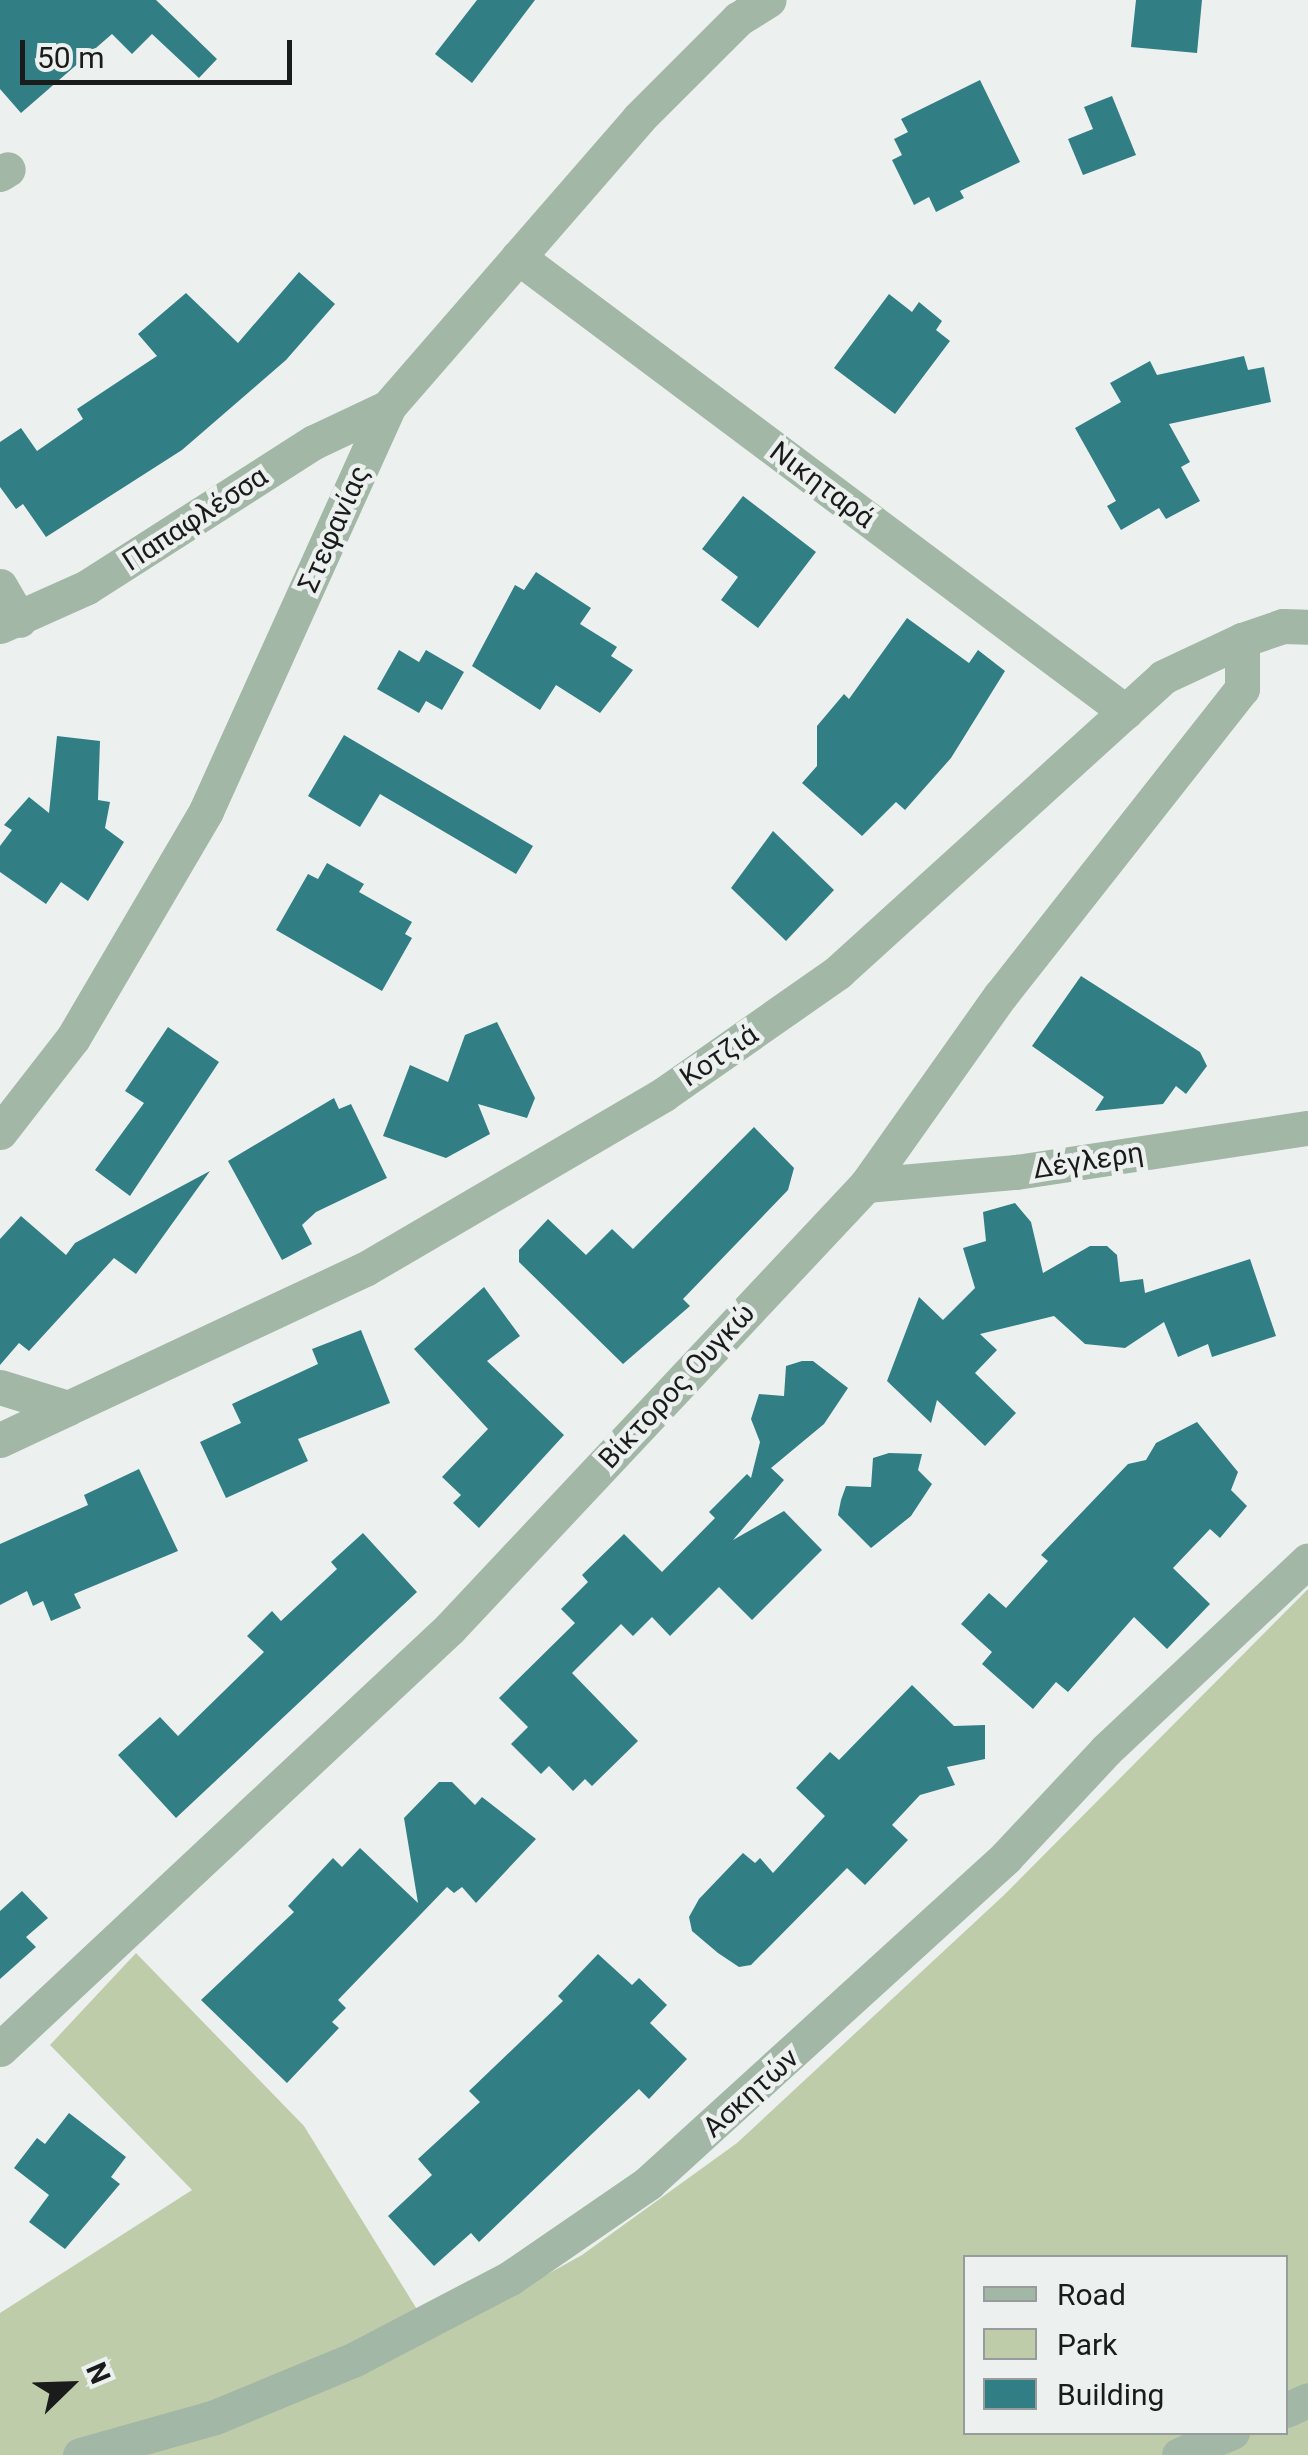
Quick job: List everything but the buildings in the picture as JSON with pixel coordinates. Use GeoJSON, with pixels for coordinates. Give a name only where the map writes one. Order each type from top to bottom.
{"type":"FeatureCollection","features":[{"type":"Feature","properties":{"kind":"street","name":"Στεφανίας"},"geometry":{"type":"LineString","coordinates":[[0,1132],[73,1038],[206,811],[388,408],[731,6],[769,0]]}},
{"type":"Feature","properties":{"kind":"street","name":"Νικηταρά"},"geometry":{"type":"LineString","coordinates":[[518,258],[1126,712]]}},
{"type":"Feature","properties":{"kind":"street","name":"Παπαφλέσσα"},"geometry":{"type":"LineString","coordinates":[[10,623],[86,588],[314,442],[388,408]]}},
{"type":"Feature","properties":{"kind":"street"},"geometry":{"type":"LineString","coordinates":[[0,586],[10,623]]}},
{"type":"Feature","properties":{"kind":"street","name":"Κοτζιά"},"geometry":{"type":"LineString","coordinates":[[0,1440],[364,1269],[664,1094],[838,972],[1164,676],[1283,626],[1308,627]]}},
{"type":"Feature","properties":{"kind":"street","name":"Βίκτορος Ουγκώ"},"geometry":{"type":"LineString","coordinates":[[0,2050],[450,1628],[866,1185],[1000,996],[1242,689],[1242,640]]}},
{"type":"Feature","properties":{"kind":"street","name":"Δέγλερη"},"geometry":{"type":"LineString","coordinates":[[866,1185],[1016,1172],[1308,1128]]}},
{"type":"Feature","properties":{"kind":"street"},"geometry":{"type":"LineString","coordinates":[[0,1388],[68,1408]]}},
{"type":"Feature","properties":{"kind":"street","name":"Ασκητών"},"geometry":{"type":"LineString","coordinates":[[80,2455],[215,2418],[356,2359],[510,2278],[648,2183],[1006,1857],[1106,1750],[1308,1560]]}},
{"type":"Feature","properties":{"kind":"street"},"geometry":{"type":"LineString","coordinates":[[1179,2455],[1225,2435]]}},
{"type":"Feature","properties":{"kind":"green space"},"geometry":{"type":"Polygon","coordinates":[[[1308,1589],[1308,2455],[0,2455],[0,2313],[192,2190],[50,2045],[136,1953],[304,2126],[434,2337],[582,2255],[737,2143],[1003,1896],[1308,1589]]]}}]}
